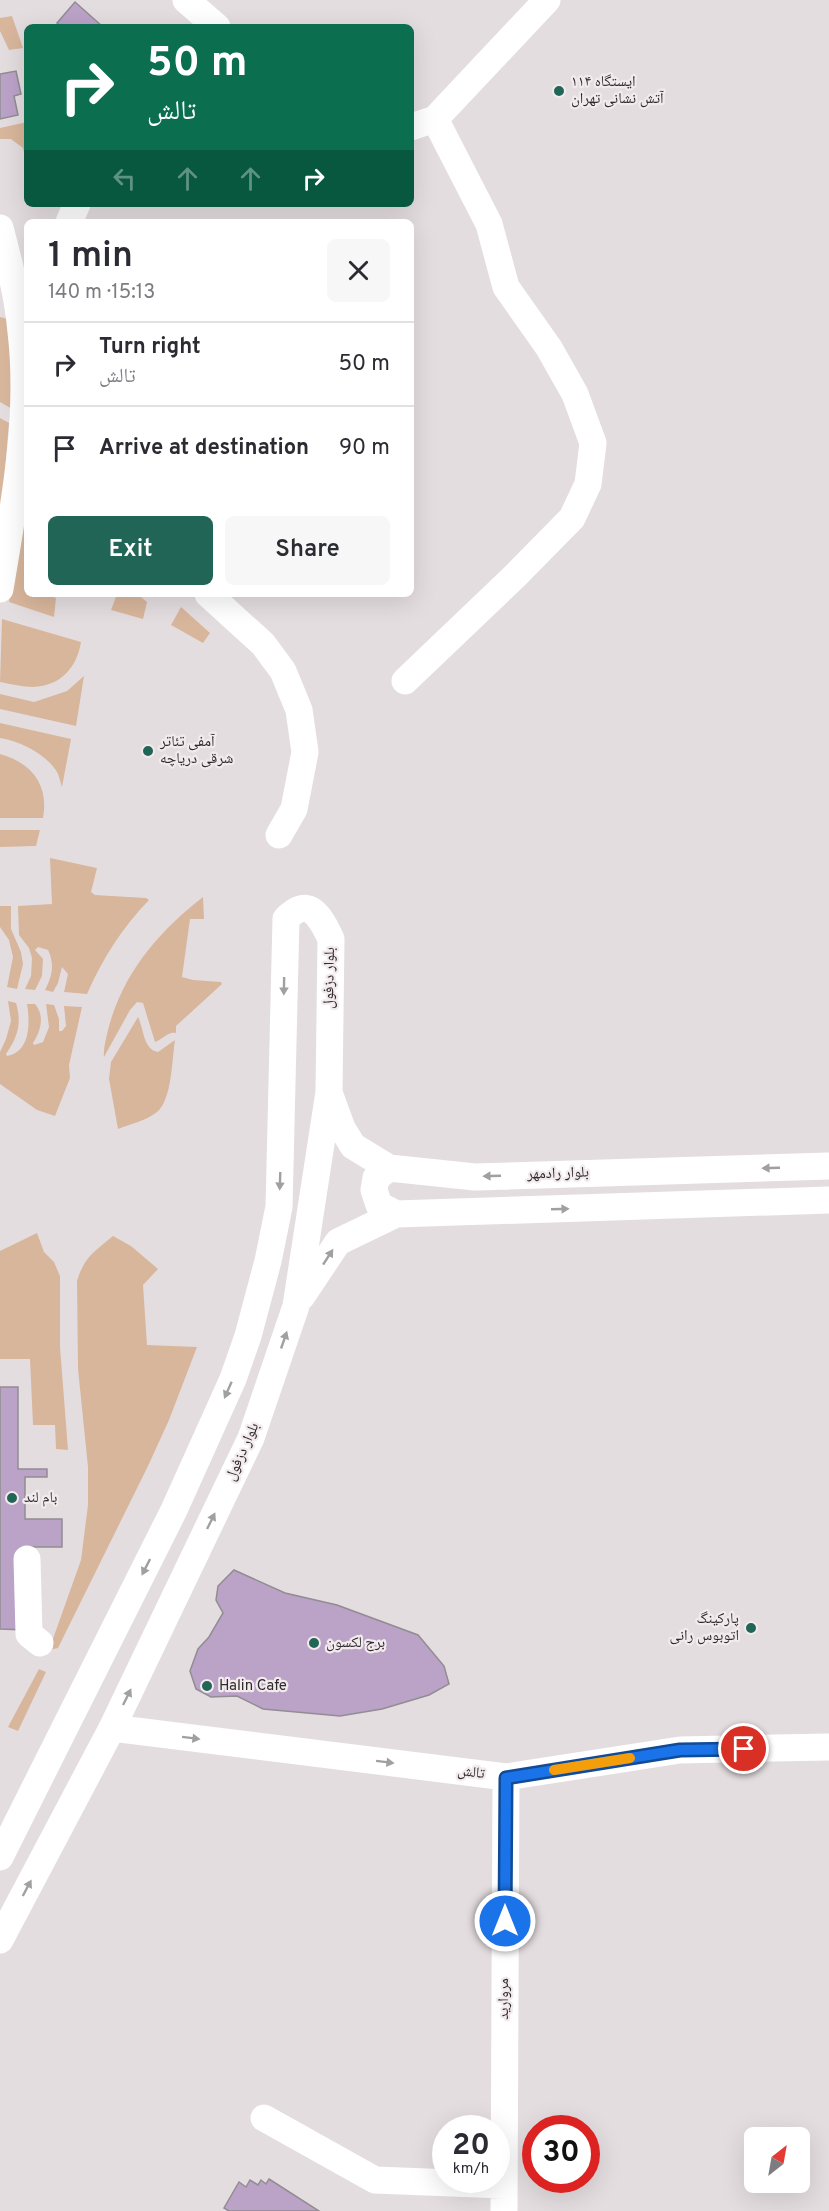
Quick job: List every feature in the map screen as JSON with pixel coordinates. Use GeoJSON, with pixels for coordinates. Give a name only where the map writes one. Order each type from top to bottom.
{"type":"FeatureCollection","features":[{"type":"Feature","properties":{"kind":"street"},"geometry":{"type":"LineString","coordinates":[[186,0],[214,24]]}},
{"type":"Feature","properties":{"kind":"street"},"geometry":{"type":"LineString","coordinates":[[405,681],[572,518],[588,484],[593,443],[575,394],[549,348],[506,287],[489,224],[423,123],[547,0]]}},
{"type":"Feature","properties":{"kind":"street"},"geometry":{"type":"LineString","coordinates":[[0,228],[22,333],[24,387],[19,468],[0,589]]}},
{"type":"Feature","properties":{"kind":"street"},"geometry":{"type":"LineString","coordinates":[[211,597],[263,644],[283,671],[299,710],[305,752],[294,809],[279,835]]}},
{"type":"Feature","properties":{"kind":"street","name":"بلوار دزفول"},"geometry":{"type":"LineString","coordinates":[[0,1857],[174,1510],[233,1379],[248,1336],[268,1261],[279,1207],[286,919],[293,911],[301,908],[309,909],[321,917],[331,939],[329,1092],[296,1305],[251,1438],[112,1728],[0,1940]]}},
{"type":"Feature","properties":{"kind":"street","name":"بلوار رادمهر"},"geometry":{"type":"LineString","coordinates":[[329,1092],[342,1128],[354,1146],[389,1168],[475,1177],[829,1166]]}},
{"type":"Feature","properties":{"kind":"street"},"geometry":{"type":"LineString","coordinates":[[389,1168],[376,1178],[374,1190],[379,1205],[396,1214]]}},
{"type":"Feature","properties":{"kind":"street"},"geometry":{"type":"LineString","coordinates":[[296,1305],[338,1242],[396,1214],[829,1200]]}},
{"type":"Feature","properties":{"kind":"street"},"geometry":{"type":"LineString","coordinates":[[27,1559],[29,1634],[40,1644]]}},
{"type":"Feature","properties":{"kind":"street","name":"تالش"},"geometry":{"type":"LineString","coordinates":[[112,1728],[506,1778],[680,1750],[829,1747]]}},
{"type":"Feature","properties":{"kind":"street","name":"مروارید"},"geometry":{"type":"LineString","coordinates":[[264,2118],[375,2180],[504,2198],[506,1778]]}},
{"type":"Feature","properties":{"kind":"shaded area"},"geometry":{"type":"Polygon","coordinates":[[[12,16],[23,48],[9,50],[0,31],[0,18],[12,16]]]}},
{"type":"Feature","properties":{"kind":"shaded area"},"geometry":{"type":"Polygon","coordinates":[[[24,123],[24,152],[23,148],[11,139],[0,139],[0,128],[24,123]]]}},
{"type":"Feature","properties":{"kind":"shaded area"},"geometry":{"type":"Polygon","coordinates":[[[0,317],[8,319],[14,410],[0,402],[0,317]]]}},
{"type":"Feature","properties":{"kind":"shaded area"},"geometry":{"type":"Polygon","coordinates":[[[0,418],[9,423],[0,529],[0,418]]]}},
{"type":"Feature","properties":{"kind":"shaded area"},"geometry":{"type":"Polygon","coordinates":[[[22,509],[24,510],[24,597],[56,598],[54,617],[9,602],[22,509]]]}},
{"type":"Feature","properties":{"kind":"shaded area"},"geometry":{"type":"Polygon","coordinates":[[[116,597],[141,597],[147,602],[143,619],[111,610],[116,597]]]}},
{"type":"Feature","properties":{"kind":"shaded area"},"geometry":{"type":"Polygon","coordinates":[[[181,607],[210,633],[203,643],[171,625],[181,607]]]}},
{"type":"Feature","properties":{"kind":"shaded area"},"geometry":{"type":"Polygon","coordinates":[[[2,619],[81,642],[76,659],[66,674],[43,686],[29,687],[0,682],[2,619]]]}},
{"type":"Feature","properties":{"kind":"shaded area"},"geometry":{"type":"Polygon","coordinates":[[[84,676],[76,726],[0,709],[0,694],[34,702],[67,691],[84,676]]]}},
{"type":"Feature","properties":{"kind":"shaded area"},"geometry":{"type":"Polygon","coordinates":[[[0,723],[71,739],[62,787],[56,771],[38,753],[23,745],[0,738],[0,723]]]}},
{"type":"Feature","properties":{"kind":"shaded area"},"geometry":{"type":"Polygon","coordinates":[[[0,754],[21,763],[36,777],[43,795],[43,818],[0,818],[0,754]]]}},
{"type":"Feature","properties":{"kind":"shaded area"},"geometry":{"type":"Polygon","coordinates":[[[0,830],[40,830],[36,846],[0,847],[0,830]]]}},
{"type":"Feature","properties":{"kind":"shaded area"},"geometry":{"type":"Polygon","coordinates":[[[50,858],[97,868],[91,892],[95,895],[149,900],[114,944],[87,994],[64,992],[68,974],[62,967],[53,992],[45,990],[52,966],[48,950],[38,947],[35,950],[43,959],[42,976],[35,990],[25,989],[31,976],[32,958],[29,948],[19,935],[18,906],[52,904],[50,858]]]}},
{"type":"Feature","properties":{"kind":"shaded area"},"geometry":{"type":"Polygon","coordinates":[[[203,897],[204,919],[190,919],[182,977],[222,984],[176,1026],[176,1033],[170,1033],[155,1042],[143,1003],[137,1002],[130,1010],[104,1057],[114,1010],[133,972],[157,939],[203,897]]]}},
{"type":"Feature","properties":{"kind":"shaded area"},"geometry":{"type":"Polygon","coordinates":[[[0,906],[11,906],[11,929],[21,952],[23,964],[17,989],[7,987],[13,957],[9,940],[0,927],[0,906]]]}},
{"type":"Feature","properties":{"kind":"shaded area"},"geometry":{"type":"Polygon","coordinates":[[[8,1001],[16,1003],[19,1023],[7,1056],[21,1049],[25,1042],[29,1019],[27,1004],[35,1004],[41,1018],[34,1045],[43,1042],[49,1027],[46,1004],[54,1005],[59,1019],[59,1031],[66,1026],[64,1006],[82,1007],[69,1065],[70,1078],[55,1116],[37,1110],[0,1084],[0,1052],[11,1021],[8,1001]]]}},
{"type":"Feature","properties":{"kind":"shaded area"},"geometry":{"type":"Polygon","coordinates":[[[138,1017],[147,1043],[153,1050],[158,1052],[175,1040],[170,1079],[166,1098],[157,1112],[118,1129],[109,1079],[111,1062],[138,1017]]]}},
{"type":"Feature","properties":{"kind":"shaded area"},"geometry":{"type":"Polygon","coordinates":[[[37,1233],[44,1252],[54,1262],[60,1276],[60,1347],[68,1450],[56,1449],[55,1425],[33,1425],[30,1359],[0,1359],[0,1251],[37,1233]]]}},
{"type":"Feature","properties":{"kind":"shaded area"},"geometry":{"type":"Polygon","coordinates":[[[113,1236],[131,1246],[158,1269],[143,1285],[147,1345],[197,1347],[169,1420],[148,1466],[58,1648],[49,1650],[81,1560],[88,1505],[88,1467],[78,1369],[77,1281],[87,1260],[113,1236]]]}},
{"type":"Feature","properties":{"kind":"shaded area"},"geometry":{"type":"Polygon","coordinates":[[[39,1669],[46,1672],[18,1731],[8,1727],[39,1669]]]}},
{"type":"Feature","properties":{"kind":"building"},"geometry":{"type":"Polygon","coordinates":[[[75,2],[100,24],[58,24],[75,2]]]}},
{"type":"Feature","properties":{"kind":"building"},"geometry":{"type":"Polygon","coordinates":[[[16,71],[21,94],[14,96],[18,115],[0,119],[0,74],[16,71]]]}},
{"type":"Feature","properties":{"kind":"building","name":"بام لند"},"geometry":{"type":"Polygon","coordinates":[[[0,1387],[18,1387],[18,1469],[47,1469],[47,1477],[25,1477],[25,1519],[62,1519],[62,1547],[25,1547],[25,1630],[0,1629],[0,1387]]]}},
{"type":"Feature","properties":{"kind":"building","name":"برج لکسون"},"geometry":{"type":"Polygon","coordinates":[[[234,1570],[285,1593],[337,1605],[418,1635],[444,1666],[449,1684],[429,1695],[382,1709],[340,1716],[263,1709],[237,1696],[211,1697],[196,1689],[190,1671],[198,1649],[209,1637],[223,1613],[216,1600],[218,1586],[234,1570]]]}},
{"type":"Feature","properties":{"kind":"building"},"geometry":{"type":"Polygon","coordinates":[[[269,2179],[319,2211],[229,2211],[224,2208],[239,2182],[246,2187],[250,2180],[258,2185],[261,2180],[266,2184],[269,2179]]]}},
{"type":"Feature","properties":{"kind":"slow traffic"},"geometry":{"type":"LineString","coordinates":[[554,1770],[630,1758]]}},
{"type":"Feature","properties":{"kind":"place","name":"ایستگاه ۱۱۴ آتش نشانی تهران"},"geometry":{"type":"Point","coordinates":[559,91]}},
{"type":"Feature","properties":{"kind":"place","name":"آمفی تئاتر شرقی دریاچه"},"geometry":{"type":"Point","coordinates":[148,751]}},
{"type":"Feature","properties":{"kind":"place","name":"بام لند"},"geometry":{"type":"Point","coordinates":[12,1498]}},
{"type":"Feature","properties":{"kind":"place","name":"پارکینگ اتوبوس رانی"},"geometry":{"type":"Point","coordinates":[751,1628]}},
{"type":"Feature","properties":{"kind":"place","name":"برج لکسون"},"geometry":{"type":"Point","coordinates":[314,1643]}},
{"type":"Feature","properties":{"kind":"place","name":"Halin Cafe"},"geometry":{"type":"Point","coordinates":[207,1686]}},
{"type":"Feature","properties":{"kind":"route"},"geometry":{"type":"LineString","coordinates":[[505,1921],[506,1778],[680,1750],[744,1749]]}}]}
